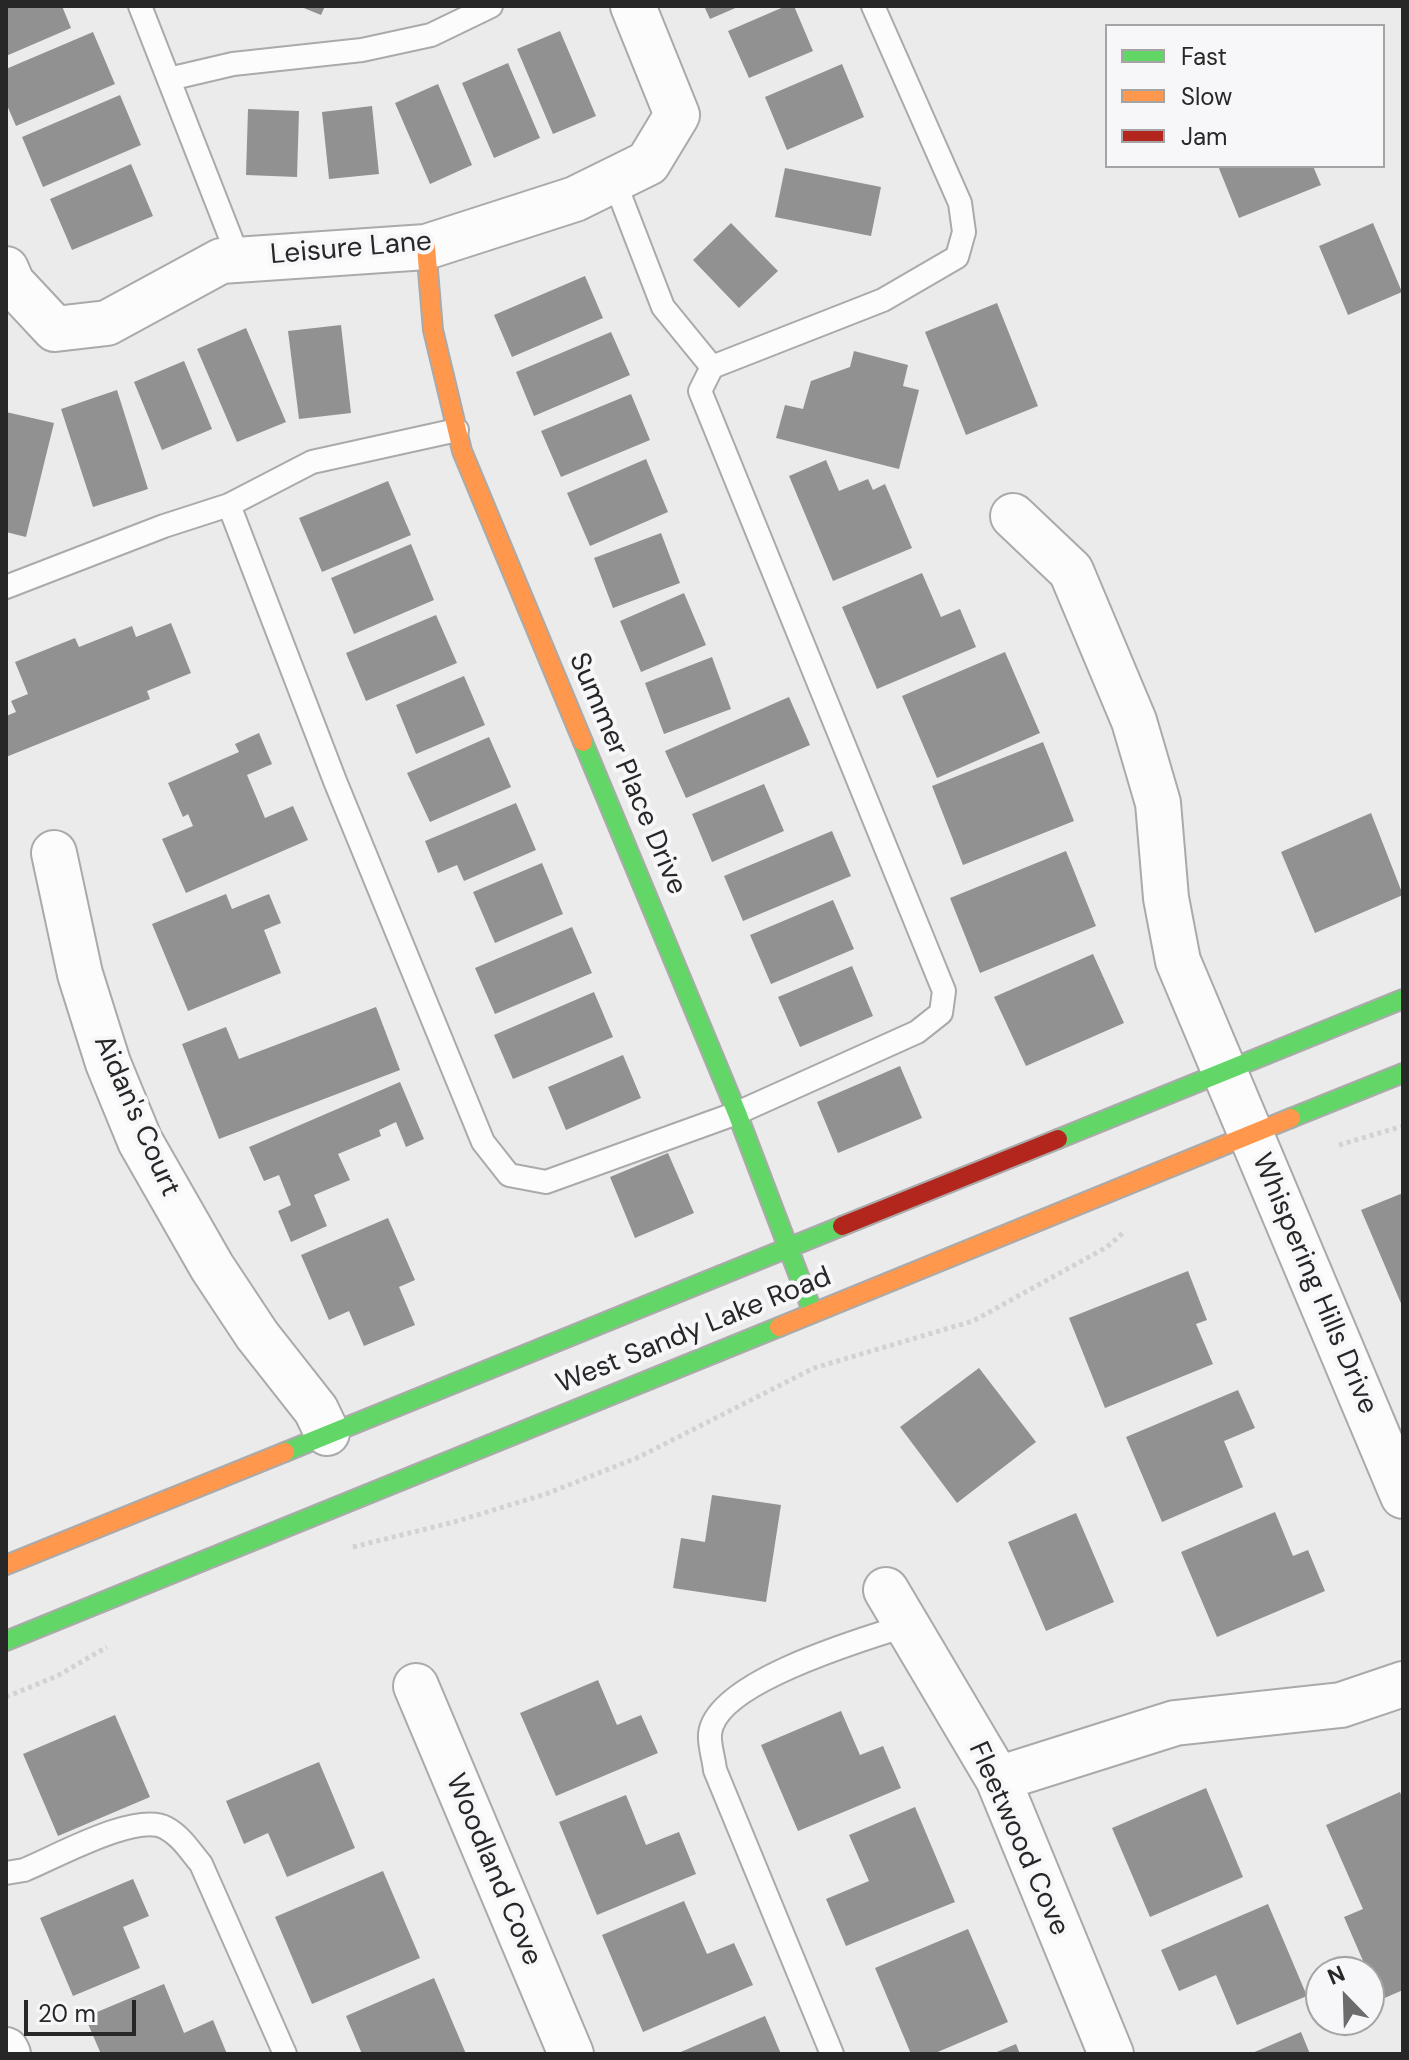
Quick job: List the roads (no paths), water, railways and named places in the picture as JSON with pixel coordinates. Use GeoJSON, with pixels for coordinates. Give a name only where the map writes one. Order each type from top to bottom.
{"type":"FeatureCollection","features":[{"type":"Feature","properties":{"kind":"main road","name":"Summer Place Drive"},"geometry":{"type":"LineString","coordinates":[[426,247],[433,330],[462,451],[737,1113],[813,1313]]}},
{"type":"Feature","properties":{"kind":"main road","name":"West Sandy Lake Road"},"geometry":{"type":"LineString","coordinates":[[6,1565],[1403,999]]}},
{"type":"Feature","properties":{"kind":"main road","name":"West Sandy Lake Road"},"geometry":{"type":"LineString","coordinates":[[6,1641],[1403,1073]]}},
{"type":"Feature","properties":{"kind":"street","name":"Leisure Lane"},"geometry":{"type":"LineString","coordinates":[[6,269],[12,283],[55,329],[107,323],[221,261],[426,247],[575,199],[648,163],[677,115],[633,6]]}},
{"type":"Feature","properties":{"kind":"street","name":"Whispering Hills Drive"},"geometry":{"type":"LineString","coordinates":[[1013,516],[1071,571],[1134,721],[1158,803],[1166,898],[1178,961],[1251,1135],[1387,1412],[1403,1496]]}},
{"type":"Feature","properties":{"kind":"street","name":"Aidan's Court"},"geometry":{"type":"LineString","coordinates":[[54,853],[80,974],[108,1063],[140,1141],[212,1267],[257,1335],[316,1410],[327,1433]]}},
{"type":"Feature","properties":{"kind":"street","name":"Fleetwood Cove"},"geometry":{"type":"LineString","coordinates":[[897,1608],[998,1779],[1111,2054]]}},
{"type":"Feature","properties":{"kind":"street"},"geometry":{"type":"LineString","coordinates":[[998,1779],[1175,1723],[1341,1705],[1403,1684]]}},
{"type":"Feature","properties":{"kind":"street","name":"Woodland Cove"},"geometry":{"type":"LineString","coordinates":[[416,1686],[571,2054]]}},
{"type":"Feature","properties":{"kind":"lane"},"geometry":{"type":"LineString","coordinates":[[140,6],[239,259]]}},
{"type":"Feature","properties":{"kind":"lane"},"geometry":{"type":"LineString","coordinates":[[169,79],[233,64],[362,50],[431,35],[491,6]]}},
{"type":"Feature","properties":{"kind":"lane"},"geometry":{"type":"LineString","coordinates":[[229,505],[335,781],[483,1142],[509,1175],[546,1182],[737,1113],[917,1032],[941,1013],[944,991],[700,391],[712,367],[883,300],[957,257],[964,232],[960,203],[873,6]]}},
{"type":"Feature","properties":{"kind":"lane"},"geometry":{"type":"LineString","coordinates":[[614,180],[663,307],[712,367]]}},
{"type":"Feature","properties":{"kind":"lane"},"geometry":{"type":"LineString","coordinates":[[6,587],[164,526],[229,505],[312,462],[457,430]]}},
{"type":"Feature","properties":{"kind":"lane"},"geometry":{"type":"LineString","coordinates":[[832,2054],[715,1770],[710,1732],[728,1700],[897,1608]]}},
{"type":"Feature","properties":{"kind":"lane"},"geometry":{"type":"LineString","coordinates":[[6,1873],[24,1870],[127,1827],[148,1822],[164,1826],[180,1838],[201,1864],[285,2054]]}}]}
